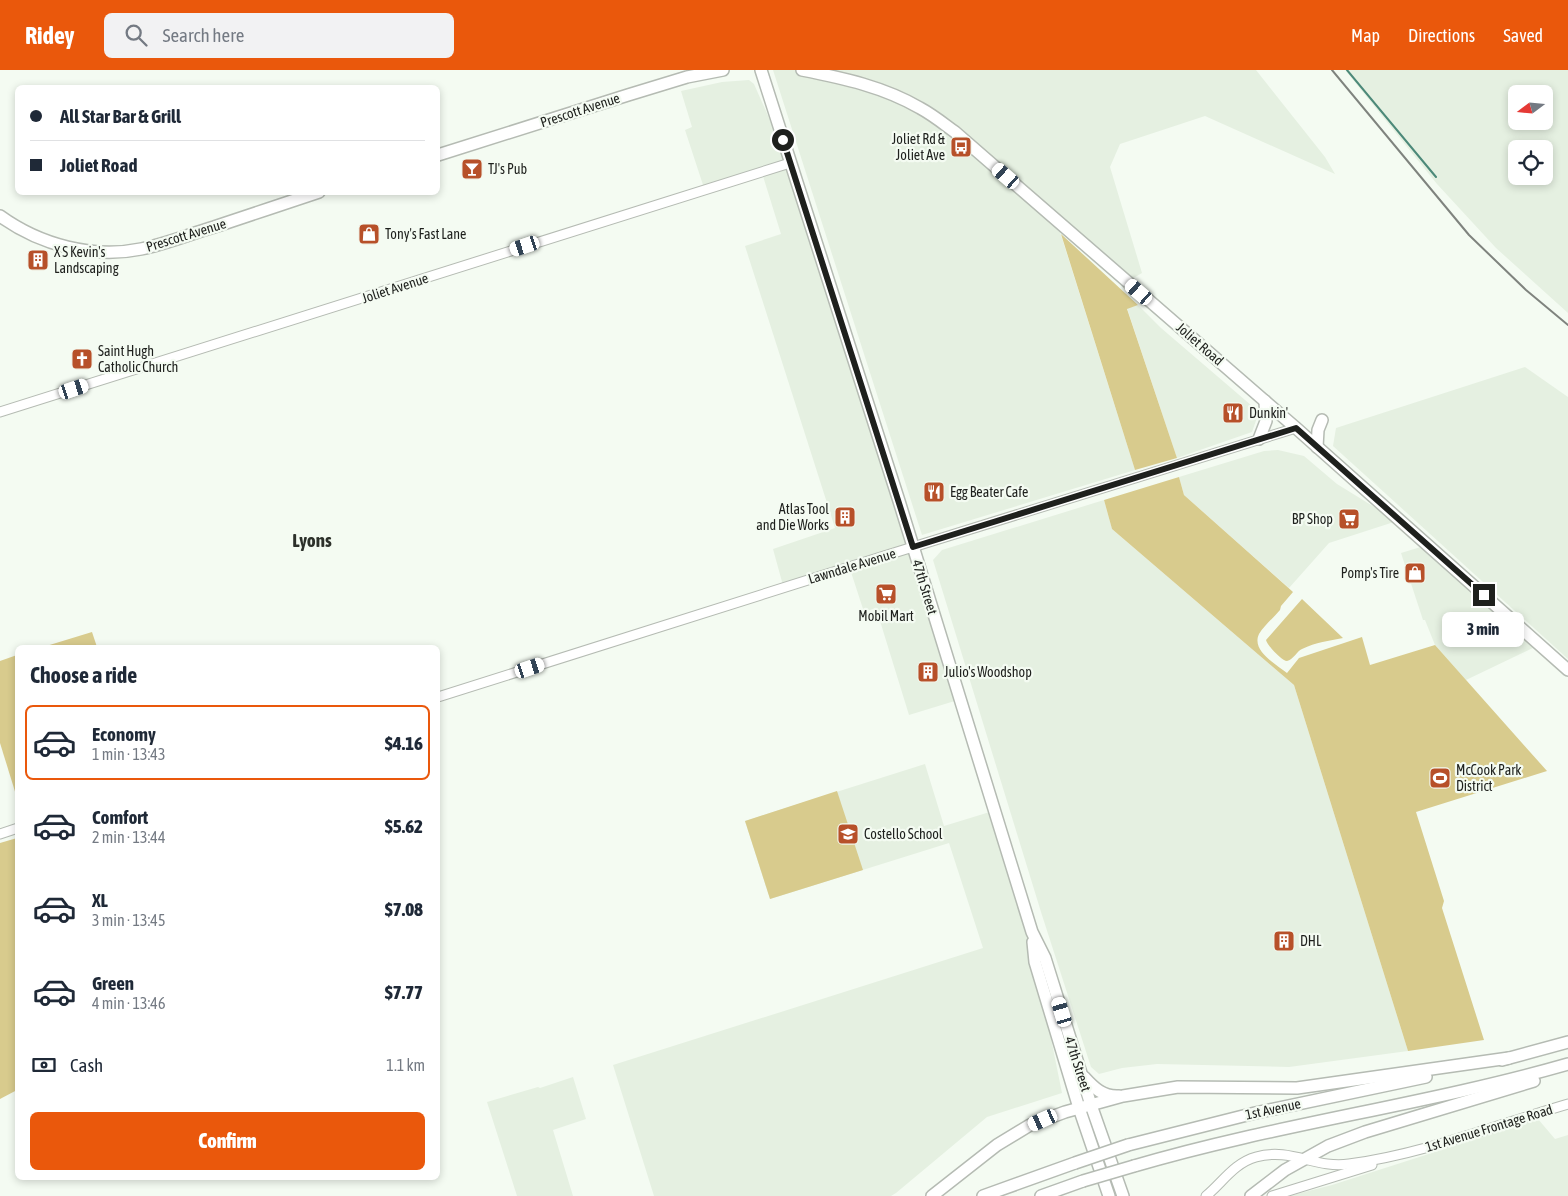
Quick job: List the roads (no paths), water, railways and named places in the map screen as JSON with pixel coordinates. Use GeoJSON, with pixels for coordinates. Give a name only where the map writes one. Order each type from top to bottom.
{"type":"FeatureCollection","features":[{"type":"Feature","properties":{"kind":"main road","name":"Prescott Avenue"},"geometry":{"type":"LineString","coordinates":[[440,154],[637,92],[688,77],[723,70]]}},
{"type":"Feature","properties":{"kind":"main road","name":"47th Street"},"geometry":{"type":"LineString","coordinates":[[761,70],[913,547],[1032,932],[1045,958],[1091,1105],[1123,1196]]}},
{"type":"Feature","properties":{"kind":"main road","name":"Joliet Road"},"geometry":{"type":"LineString","coordinates":[[802,70],[841,78],[881,90],[920,108],[955,132],[1296,428],[1568,670]]}},
{"type":"Feature","properties":{"kind":"main road","name":"Prescott Avenue"},"geometry":{"type":"LineString","coordinates":[[0,216],[25,231],[53,243],[80,250],[108,252],[140,249],[159,244],[310,195]]}},
{"type":"Feature","properties":{"kind":"main road"},"geometry":{"type":"LineString","coordinates":[[1259,439],[1266,421],[1265,401]]}},
{"type":"Feature","properties":{"kind":"main road"},"geometry":{"type":"LineString","coordinates":[[1317,447],[1318,430],[1322,420]]}},
{"type":"Feature","properties":{"kind":"main road","name":"47th Street"},"geometry":{"type":"LineString","coordinates":[[1032,932],[1035,962],[1079,1108],[1109,1196]]}},
{"type":"Feature","properties":{"kind":"main road","name":"1st Avenue"},"geometry":{"type":"LineString","coordinates":[[983,1196],[1128,1145],[1255,1113],[1436,1075],[1568,1042]]}},
{"type":"Feature","properties":{"kind":"main road"},"geometry":{"type":"LineString","coordinates":[[1054,1116],[1065,1104],[1068,1087],[1060,1045]]}},
{"type":"Feature","properties":{"kind":"main road"},"geometry":{"type":"LineString","coordinates":[[932,1196],[1012,1136],[1030,1126],[1054,1116],[1123,1096],[1156,1089],[1186,1086],[1261,1089],[1296,1088],[1509,1058]]}},
{"type":"Feature","properties":{"kind":"main road"},"geometry":{"type":"LineString","coordinates":[[1078,1064],[1084,1077],[1098,1091],[1114,1096],[1123,1096]]}},
{"type":"Feature","properties":{"kind":"main road","name":"1st Avenue"},"geometry":{"type":"LineString","coordinates":[[1041,1196],[1134,1166],[1237,1138],[1464,1090],[1568,1064]]}},
{"type":"Feature","properties":{"kind":"main road"},"geometry":{"type":"LineString","coordinates":[[1251,1196],[1304,1158],[1328,1146],[1568,1070]]}},
{"type":"Feature","properties":{"kind":"street","name":"Joliet Avenue"},"geometry":{"type":"LineString","coordinates":[[0,412],[790,163]]}},
{"type":"Feature","properties":{"kind":"street","name":"Lawndale Avenue"},"geometry":{"type":"LineString","coordinates":[[440,696],[1296,428]]}},
{"type":"Feature","properties":{"kind":"street"},"geometry":{"type":"LineString","coordinates":[[0,834],[15,829]]}},
{"type":"Feature","properties":{"kind":"street","name":"1st Avenue Frontage Road"},"geometry":{"type":"LineString","coordinates":[[1272,1196],[1568,1104]]}},
{"type":"Feature","properties":{"kind":"street","name":"1st Avenue Frontage Road"},"geometry":{"type":"LineString","coordinates":[[1206,1196],[1235,1168],[1254,1158],[1265,1155],[1285,1154],[1318,1163],[1346,1165],[1410,1152]]}},
{"type":"Feature","properties":{"kind":"waterway"},"geometry":{"type":"LineString","coordinates":[[1347,70],[1436,177]]}},
{"type":"Feature","properties":{"kind":"railway"},"geometry":{"type":"LineString","coordinates":[[1332,70],[1469,235],[1526,290],[1568,325]]}},
{"type":"Feature","properties":{"kind":"place","name":"Joliet Rd & Joliet Ave"},"geometry":{"type":"Point","coordinates":[961,147]}},
{"type":"Feature","properties":{"kind":"place","name":"TJ's Pub"},"geometry":{"type":"Point","coordinates":[472,169]}},
{"type":"Feature","properties":{"kind":"place","name":"Tony's Fast Lane"},"geometry":{"type":"Point","coordinates":[369,234]}},
{"type":"Feature","properties":{"kind":"place","name":"X S Kevin's Landscaping"},"geometry":{"type":"Point","coordinates":[38,260]}},
{"type":"Feature","properties":{"kind":"place","name":"Saint Hugh Catholic Church"},"geometry":{"type":"Point","coordinates":[82,359]}},
{"type":"Feature","properties":{"kind":"place","name":"Dunkin'"},"geometry":{"type":"Point","coordinates":[1233,413]}},
{"type":"Feature","properties":{"kind":"place","name":"Egg Beater Cafe"},"geometry":{"type":"Point","coordinates":[934,492]}},
{"type":"Feature","properties":{"kind":"place","name":"Atlas Tool and Die Works"},"geometry":{"type":"Point","coordinates":[845,517]}},
{"type":"Feature","properties":{"kind":"place","name":"BP Shop"},"geometry":{"type":"Point","coordinates":[1349,519]}},
{"type":"Feature","properties":{"kind":"place","name":"Pomp's Tire"},"geometry":{"type":"Point","coordinates":[1415,573]}},
{"type":"Feature","properties":{"kind":"place","name":"Mobil Mart"},"geometry":{"type":"Point","coordinates":[886,594]}},
{"type":"Feature","properties":{"kind":"place","name":"Julio's Woodshop"},"geometry":{"type":"Point","coordinates":[928,672]}},
{"type":"Feature","properties":{"kind":"place","name":"McCook Park District"},"geometry":{"type":"Point","coordinates":[1440,778]}},
{"type":"Feature","properties":{"kind":"place","name":"Costello School"},"geometry":{"type":"Point","coordinates":[848,834]}},
{"type":"Feature","properties":{"kind":"place","name":"DHL"},"geometry":{"type":"Point","coordinates":[1284,941]}},
{"type":"Feature","properties":{"kind":"district","name":"Lyons"},"geometry":{"type":"Point","coordinates":[312,540]}}]}
